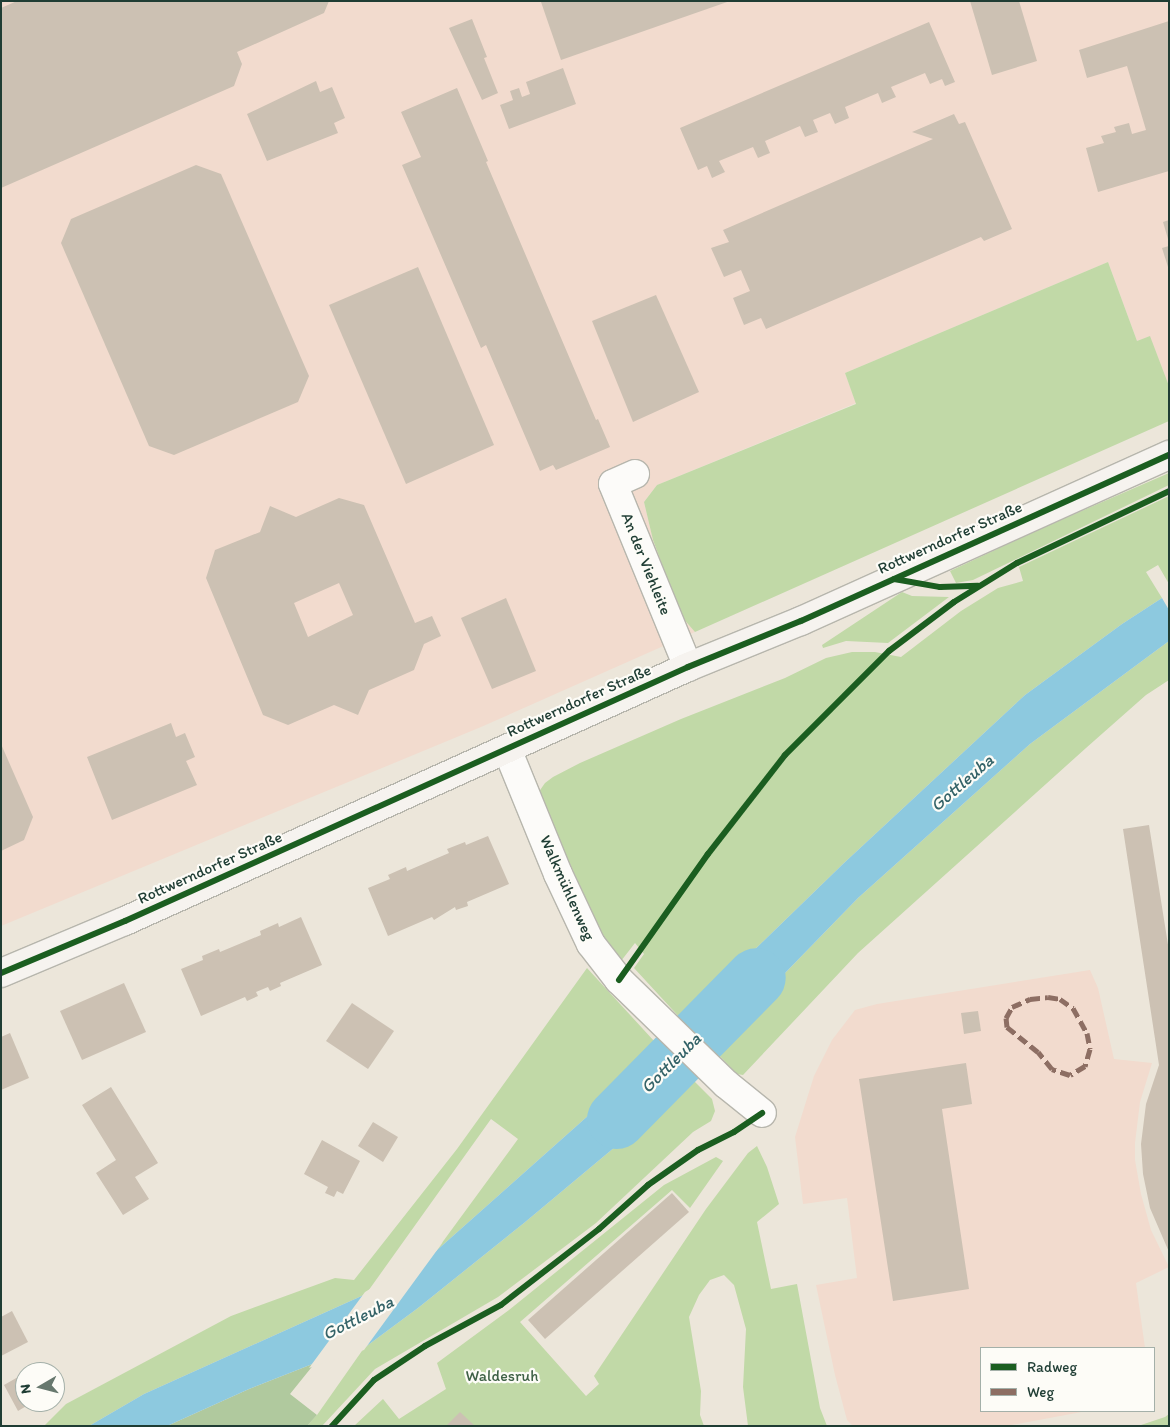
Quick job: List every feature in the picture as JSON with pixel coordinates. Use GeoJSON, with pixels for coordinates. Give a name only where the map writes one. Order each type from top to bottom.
{"type":"FeatureCollection","features":[{"type":"Feature","properties":{"kind":"main road","name":"Rottwerndorfer Straße"},"geometry":{"type":"LineString","coordinates":[[1,973],[125,921],[688,667],[801,620],[1169,455]]}},
{"type":"Feature","properties":{"kind":"street","name":"An der Viehleite"},"geometry":{"type":"LineString","coordinates":[[635,474],[613,484],[688,667]]}},
{"type":"Feature","properties":{"kind":"street","name":"Walkmühlenweg"},"geometry":{"type":"LineString","coordinates":[[507,749],[558,874],[591,944],[619,980],[726,1084],[762,1113]]}},
{"type":"Feature","properties":{"kind":"shaded area"},"geometry":{"type":"Polygon","coordinates":[[[1,1],[1169,1],[1169,386],[1150,337],[1137,341],[1108,262],[845,373],[856,403],[657,485],[644,502],[653,540],[681,616],[695,632],[481,727],[1,926],[1,1]]]}},
{"type":"Feature","properties":{"kind":"shaded area"},"geometry":{"type":"Polygon","coordinates":[[[1090,970],[1098,988],[1114,1059],[1152,1063],[1140,1102],[1135,1160],[1141,1194],[1151,1230],[1169,1267],[1136,1283],[1145,1347],[980,1347],[980,1412],[1082,1412],[1006,1426],[853,1426],[847,1420],[835,1375],[816,1285],[857,1278],[847,1198],[803,1204],[795,1137],[814,1076],[832,1040],[855,1010],[877,1004],[1090,970]]]}},
{"type":"Feature","properties":{"kind":"green space"},"geometry":{"type":"Polygon","coordinates":[[[1108,262],[1137,341],[1150,336],[1169,386],[1169,421],[695,632],[681,616],[653,540],[644,502],[657,485],[856,404],[845,373],[1108,262]]]}},
{"type":"Feature","properties":{"kind":"green space"},"geometry":{"type":"Polygon","coordinates":[[[1169,473],[1169,485],[973,580],[956,583],[950,571],[1040,529],[1169,473]]]}},
{"type":"Feature","properties":{"kind":"green space"},"geometry":{"type":"Polygon","coordinates":[[[1169,496],[1169,584],[1158,565],[1146,572],[1162,598],[1122,624],[1025,695],[844,863],[682,1020],[634,968],[644,954],[635,943],[621,961],[604,939],[538,793],[545,783],[580,763],[681,719],[785,678],[826,658],[852,652],[875,652],[901,657],[961,611],[998,588],[1023,581],[1019,567],[1169,496]]]}},
{"type":"Feature","properties":{"kind":"green space"},"geometry":{"type":"Polygon","coordinates":[[[902,592],[912,596],[949,597],[888,643],[846,641],[823,648],[822,645],[902,592]]]}},
{"type":"Feature","properties":{"kind":"green space"},"geometry":{"type":"Polygon","coordinates":[[[1169,641],[1169,680],[1146,695],[858,953],[743,1075],[737,1074],[712,1048],[858,898],[1030,744],[1169,641]]]}},
{"type":"Feature","properties":{"kind":"green space"},"geometry":{"type":"Polygon","coordinates":[[[587,968],[654,1041],[608,1098],[436,1251],[518,1139],[491,1119],[366,1294],[144,1394],[89,1426],[44,1426],[58,1412],[65,1412],[66,1404],[231,1316],[335,1278],[354,1280],[457,1149],[587,968]]]}},
{"type":"Feature","properties":{"kind":"green space"},"geometry":{"type":"Polygon","coordinates":[[[694,1081],[712,1099],[715,1111],[711,1121],[693,1132],[596,1223],[498,1297],[375,1369],[322,1426],[307,1426],[317,1415],[364,1348],[418,1308],[524,1223],[694,1081]]]}},
{"type":"Feature","properties":{"kind":"green space","name":"Waldesruh"},"geometry":{"type":"Polygon","coordinates":[[[757,1146],[767,1167],[779,1204],[757,1222],[771,1289],[797,1284],[820,1408],[827,1426],[748,1426],[743,1387],[746,1329],[734,1285],[724,1275],[710,1280],[699,1295],[689,1317],[701,1391],[700,1415],[704,1426],[354,1426],[383,1399],[399,1419],[446,1389],[437,1363],[509,1310],[664,1185],[716,1157],[723,1161],[690,1208],[672,1190],[520,1322],[586,1396],[599,1384],[594,1376],[706,1209],[748,1153],[757,1146]]]}},
{"type":"Feature","properties":{"kind":"green space"},"geometry":{"type":"Polygon","coordinates":[[[315,1363],[290,1394],[317,1415],[307,1426],[167,1426],[249,1389],[315,1363]]]}},
{"type":"Feature","properties":{"kind":"green space"},"geometry":{"type":"Polygon","coordinates":[[[1169,1414],[1169,1426],[1138,1426],[1165,1417],[1169,1414]]]}},
{"type":"Feature","properties":{"kind":"water"},"geometry":{"type":"Polygon","coordinates":[[[1162,598],[1169,610],[1169,641],[1030,744],[858,898],[712,1048],[682,1020],[844,863],[1025,695],[1122,624],[1162,598]]]}},
{"type":"Feature","properties":{"kind":"water"},"geometry":{"type":"Polygon","coordinates":[[[654,1041],[694,1081],[524,1223],[418,1308],[364,1348],[315,1363],[249,1389],[167,1426],[89,1426],[144,1394],[366,1294],[436,1251],[608,1098],[654,1041]]]}},
{"type":"Feature","properties":{"kind":"pier"},"geometry":{"type":"Polygon","coordinates":[[[443,1242],[364,1350],[309,1368],[365,1292],[435,1249],[443,1242]]]}},
{"type":"Feature","properties":{"kind":"building"},"geometry":{"type":"Polygon","coordinates":[[[17,1],[329,1],[324,13],[237,52],[242,64],[234,86],[1,188],[1,8],[17,1]]]}},
{"type":"Feature","properties":{"kind":"building"},"geometry":{"type":"Polygon","coordinates":[[[542,1],[730,1],[561,60],[541,2],[542,1]]]}},
{"type":"Feature","properties":{"kind":"building"},"geometry":{"type":"Polygon","coordinates":[[[970,1],[1019,1],[1037,61],[992,75],[970,1]]]}},
{"type":"Feature","properties":{"kind":"building"},"geometry":{"type":"Polygon","coordinates":[[[472,19],[487,57],[484,58],[498,93],[482,100],[449,28],[472,19]]]}},
{"type":"Feature","properties":{"kind":"building"},"geometry":{"type":"Polygon","coordinates":[[[1169,21],[1169,171],[1098,192],[1086,148],[1104,143],[1101,136],[1116,132],[1114,127],[1129,123],[1132,134],[1146,130],[1127,66],[1087,78],[1079,50],[1169,21]]]}},
{"type":"Feature","properties":{"kind":"building"},"geometry":{"type":"Polygon","coordinates":[[[929,22],[955,82],[945,86],[942,79],[930,84],[925,73],[891,87],[896,97],[882,103],[878,93],[845,107],[849,118],[835,124],[830,113],[813,120],[818,132],[805,137],[800,126],[765,141],[770,153],[758,158],[753,147],[719,161],[725,172],[712,178],[707,166],[698,170],[680,128],[929,22]]]}},
{"type":"Feature","properties":{"kind":"building"},"geometry":{"type":"Polygon","coordinates":[[[563,68],[576,104],[509,129],[500,105],[513,100],[510,91],[519,88],[522,97],[530,94],[526,82],[563,68]]]}},
{"type":"Feature","properties":{"kind":"building"},"geometry":{"type":"Polygon","coordinates":[[[316,81],[320,92],[332,87],[345,118],[334,123],[338,133],[267,161],[247,114],[316,81]]]}},
{"type":"Feature","properties":{"kind":"building"},"geometry":{"type":"Polygon","coordinates":[[[457,88],[488,161],[486,162],[596,420],[598,419],[610,447],[556,470],[553,465],[540,471],[486,345],[481,348],[402,165],[421,157],[401,112],[457,88]]]}},
{"type":"Feature","properties":{"kind":"building"},"geometry":{"type":"Polygon","coordinates":[[[954,114],[959,124],[965,122],[1012,229],[984,241],[981,237],[766,329],[761,318],[744,325],[733,298],[750,291],[741,270],[724,277],[711,248],[729,242],[723,230],[933,139],[912,132],[954,114]]]}},
{"type":"Feature","properties":{"kind":"building"},"geometry":{"type":"Polygon","coordinates":[[[196,165],[221,174],[309,376],[298,402],[174,455],[149,446],[61,243],[71,219],[196,165]]]}},
{"type":"Feature","properties":{"kind":"building"},"geometry":{"type":"Polygon","coordinates":[[[1169,220],[1169,239],[1168,239],[1163,222],[1169,220]]]}},
{"type":"Feature","properties":{"kind":"building"},"geometry":{"type":"Polygon","coordinates":[[[1169,246],[1169,267],[1168,267],[1162,248],[1169,246]]]}},
{"type":"Feature","properties":{"kind":"building"},"geometry":{"type":"Polygon","coordinates":[[[418,267],[494,445],[406,484],[329,305],[418,267]]]}},
{"type":"Feature","properties":{"kind":"building"},"geometry":{"type":"Polygon","coordinates":[[[656,295],[699,392],[633,422],[592,321],[656,295]]]}},
{"type":"Feature","properties":{"kind":"building"},"geometry":{"type":"Polygon","coordinates":[[[339,498],[364,505],[415,623],[432,616],[441,636],[424,644],[414,670],[369,690],[358,715],[334,705],[288,725],[263,715],[206,578],[215,550],[260,532],[270,506],[296,517],[339,498]],[[339,583],[294,603],[308,637],[353,615],[339,583]]]}},
{"type":"Feature","properties":{"kind":"building"},"geometry":{"type":"Polygon","coordinates":[[[506,598],[536,671],[492,689],[461,618],[506,598]]]}},
{"type":"Feature","properties":{"kind":"building"},"geometry":{"type":"Polygon","coordinates":[[[171,723],[176,737],[185,733],[195,757],[186,761],[197,785],[112,820],[87,757],[171,723]]]}},
{"type":"Feature","properties":{"kind":"building"},"geometry":{"type":"Polygon","coordinates":[[[1,744],[33,817],[24,840],[1,851],[1,744]]]}},
{"type":"Feature","properties":{"kind":"building"},"geometry":{"type":"Polygon","coordinates":[[[1149,825],[1169,951],[1169,1252],[1150,1208],[1143,1174],[1141,1144],[1146,1104],[1159,1065],[1123,829],[1149,825]]]}},
{"type":"Feature","properties":{"kind":"building"},"geometry":{"type":"Polygon","coordinates":[[[488,836],[509,884],[467,902],[468,906],[456,910],[455,907],[434,920],[432,917],[388,936],[368,888],[390,879],[388,875],[406,867],[407,871],[449,853],[447,849],[465,842],[466,845],[488,836]]]}},
{"type":"Feature","properties":{"kind":"building"},"geometry":{"type":"Polygon","coordinates":[[[301,917],[322,965],[280,983],[281,986],[270,991],[268,987],[256,992],[258,996],[247,1001],[245,997],[201,1016],[181,969],[203,960],[202,956],[219,949],[220,952],[261,935],[260,931],[278,923],[279,927],[301,917]]]}},
{"type":"Feature","properties":{"kind":"building"},"geometry":{"type":"Polygon","coordinates":[[[124,983],[146,1032],[82,1060],[60,1011],[124,983]]]}},
{"type":"Feature","properties":{"kind":"building"},"geometry":{"type":"Polygon","coordinates":[[[352,1003],[394,1031],[368,1069],[326,1041],[352,1003]]]}},
{"type":"Feature","properties":{"kind":"building"},"geometry":{"type":"Polygon","coordinates":[[[978,1011],[981,1031],[964,1034],[961,1013],[978,1011]]]}},
{"type":"Feature","properties":{"kind":"building"},"geometry":{"type":"Polygon","coordinates":[[[10,1033],[29,1078],[1,1090],[1,1037],[10,1033]]]}},
{"type":"Feature","properties":{"kind":"building"},"geometry":{"type":"Polygon","coordinates":[[[966,1063],[972,1104],[942,1109],[969,1289],[893,1301],[859,1079],[966,1063]]]}},
{"type":"Feature","properties":{"kind":"building"},"geometry":{"type":"Polygon","coordinates":[[[111,1087],[158,1163],[135,1177],[149,1199],[123,1215],[96,1173],[116,1160],[82,1105],[111,1087]]]}},
{"type":"Feature","properties":{"kind":"building"},"geometry":{"type":"Polygon","coordinates":[[[373,1122],[398,1137],[383,1162],[358,1146],[373,1122]]]}},
{"type":"Feature","properties":{"kind":"building"},"geometry":{"type":"Polygon","coordinates":[[[322,1140],[360,1161],[343,1194],[337,1191],[334,1197],[325,1193],[328,1187],[304,1174],[322,1140]]]}},
{"type":"Feature","properties":{"kind":"building"},"geometry":{"type":"Polygon","coordinates":[[[672,1193],[689,1212],[545,1339],[528,1320],[672,1193]]]}},
{"type":"Feature","properties":{"kind":"building"},"geometry":{"type":"Polygon","coordinates":[[[12,1311],[28,1342],[1,1356],[1,1317],[12,1311]]]}},
{"type":"Feature","properties":{"kind":"building"},"geometry":{"type":"Polygon","coordinates":[[[15,1379],[15,1405],[4,1385],[15,1379]]]}},
{"type":"Feature","properties":{"kind":"building"},"geometry":{"type":"Polygon","coordinates":[[[460,1412],[475,1426],[446,1426],[460,1412]]]}},
{"type":"Feature","properties":{"kind":"waterway","name":"Gottleuba"},"geometry":{"type":"LineString","coordinates":[[616,1119],[756,977]]}},
{"type":"Feature","properties":{"kind":"marked path"},"geometry":{"type":"LineString","coordinates":[[1048,997],[1060,999],[1073,1008],[1087,1033],[1090,1049],[1085,1066],[1070,1075],[1052,1069],[1038,1052],[1007,1027],[1006,1018],[1012,1007],[1030,999],[1048,997]]}},
{"type":"Feature","properties":{"kind":"cycle path"},"geometry":{"type":"LineString","coordinates":[[1,973],[125,921],[688,667],[801,621],[1169,455]]}},
{"type":"Feature","properties":{"kind":"cycle path"},"geometry":{"type":"LineString","coordinates":[[619,980],[708,854],[785,755],[889,651],[954,602],[1017,563],[1169,491]]}},
{"type":"Feature","properties":{"kind":"cycle path"},"geometry":{"type":"LineString","coordinates":[[894,579],[940,587],[978,586]]}},
{"type":"Feature","properties":{"kind":"cycle path"},"geometry":{"type":"LineString","coordinates":[[332,1426],[374,1380],[425,1346],[501,1305],[599,1229],[648,1185],[698,1150],[734,1132],[762,1113]]}}]}
